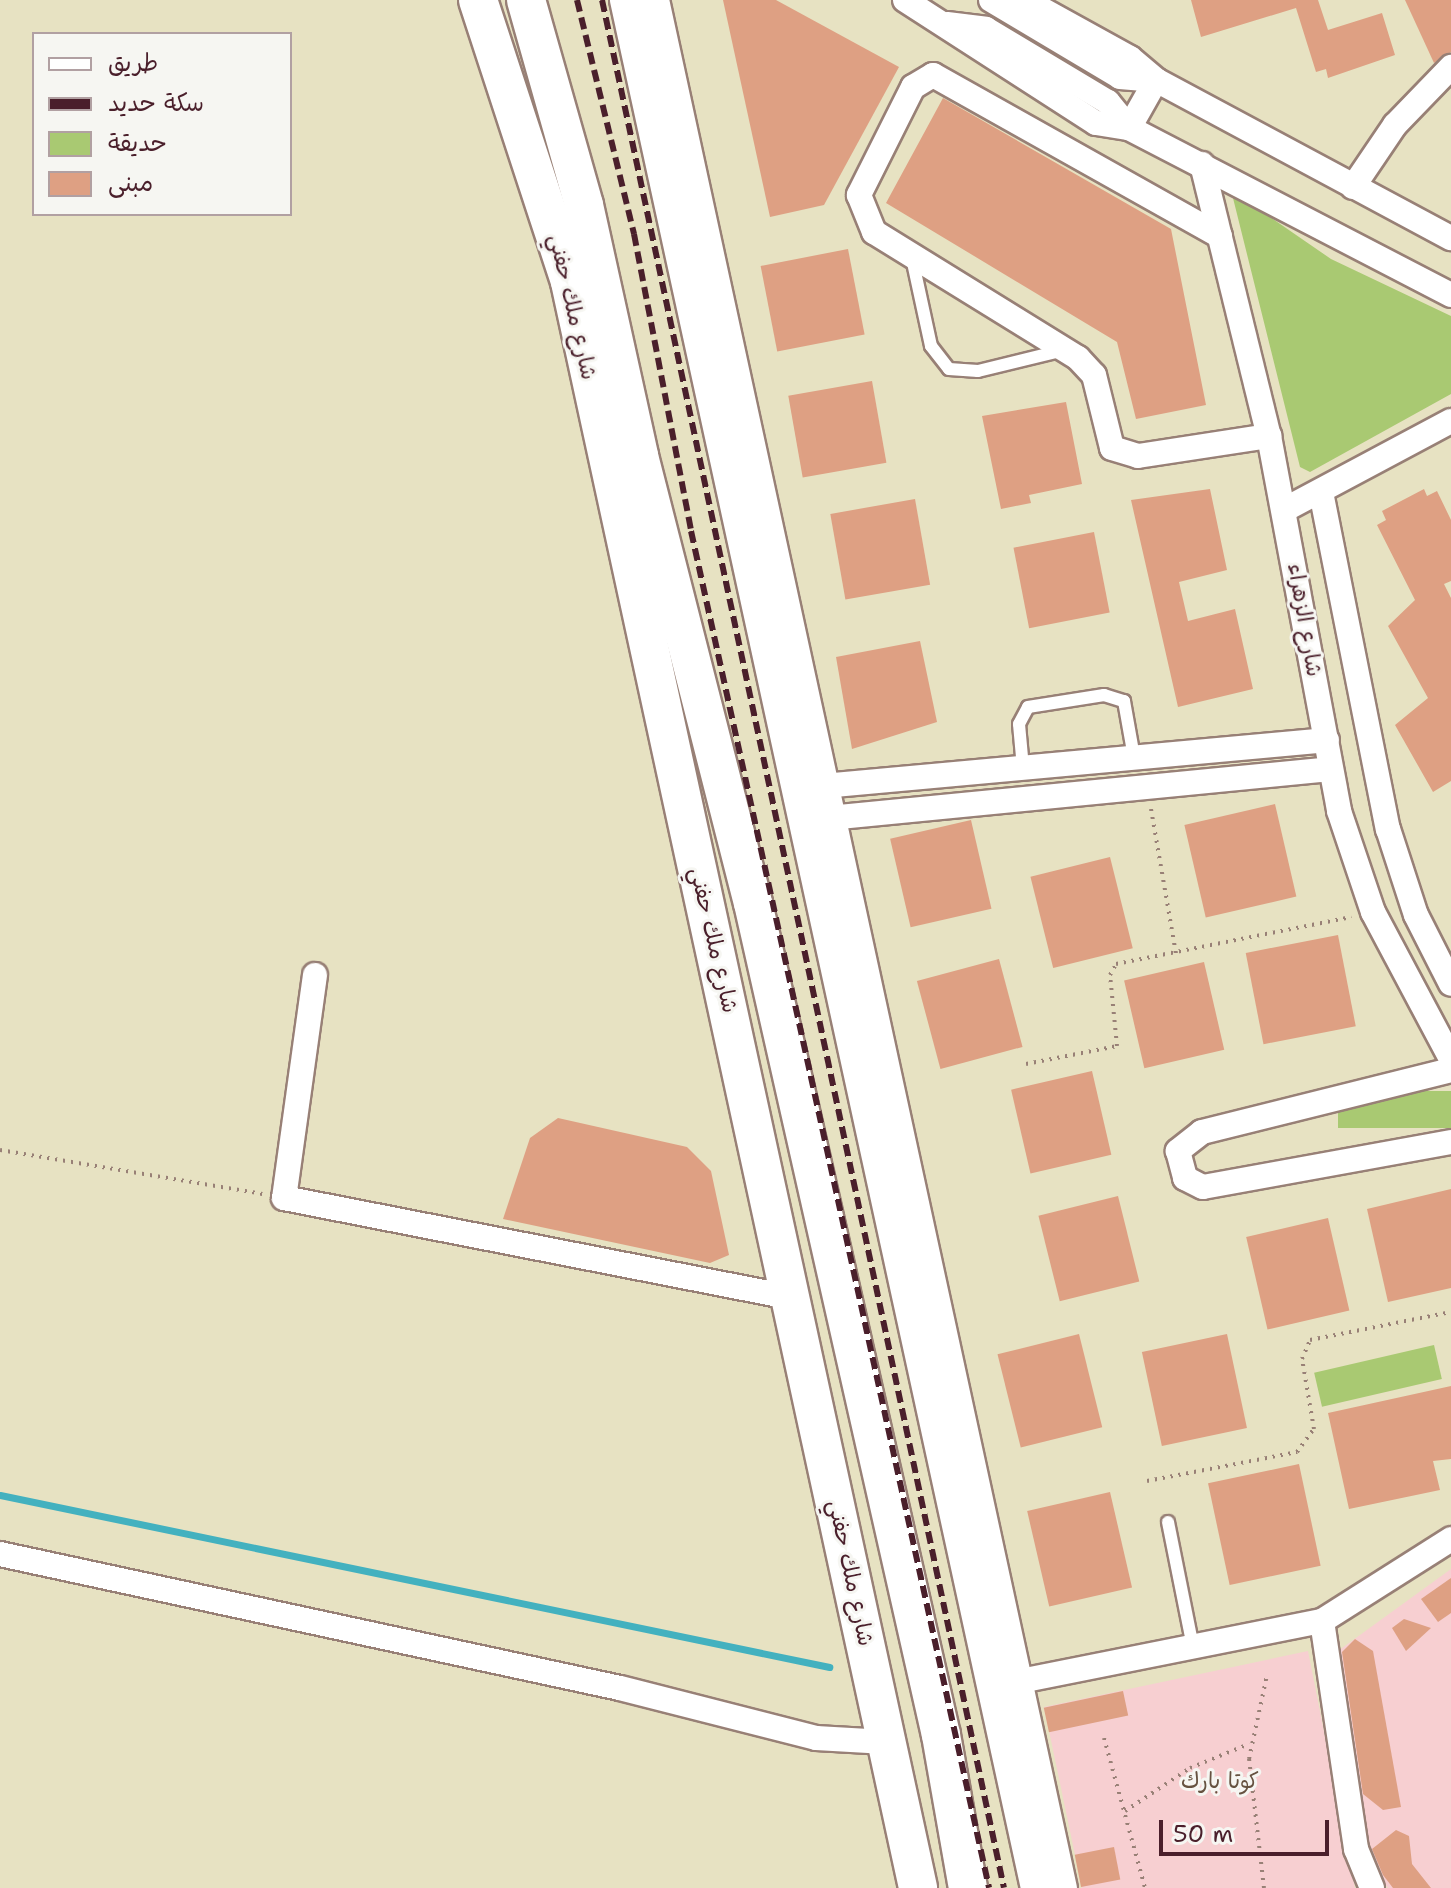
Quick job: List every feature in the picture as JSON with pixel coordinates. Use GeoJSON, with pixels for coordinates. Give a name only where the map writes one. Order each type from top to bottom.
{"type":"FeatureCollection","features":[{"type":"Feature","properties":{"kind":"highway","name":"شارع ملك حفني"},"geometry":{"type":"LineString","coordinates":[[478,0],[570,282],[753,903],[968,1888]]}},
{"type":"Feature","properties":{"kind":"highway","name":"شارع ملك حفني"},"geometry":{"type":"LineString","coordinates":[[526,0],[584,205],[623,460],[918,1888]]}},
{"type":"Feature","properties":{"kind":"street"},"geometry":{"type":"LineString","coordinates":[[625,0],[1036,1888]]}},
{"type":"Feature","properties":{"kind":"street"},"geometry":{"type":"LineString","coordinates":[[654,0],[1062,1888]]}},
{"type":"Feature","properties":{"kind":"street"},"geometry":{"type":"LineString","coordinates":[[905,0],[947,24],[986,29],[1108,102],[1129,128],[1451,295]]}},
{"type":"Feature","properties":{"kind":"street"},"geometry":{"type":"LineString","coordinates":[[991,0],[1120,77],[1156,80]]}},
{"type":"Feature","properties":{"kind":"street"},"geometry":{"type":"LineString","coordinates":[[1025,0],[1130,58],[1156,80],[1451,238]]}},
{"type":"Feature","properties":{"kind":"street"},"geometry":{"type":"LineString","coordinates":[[1353,187],[1395,125],[1451,67]]}},
{"type":"Feature","properties":{"kind":"street"},"geometry":{"type":"LineString","coordinates":[[1220,236],[933,75],[913,87],[859,195],[874,232],[1067,350],[1094,375],[1104,436],[1124,455],[1269,436]]}},
{"type":"Feature","properties":{"kind":"street"},"geometry":{"type":"LineString","coordinates":[[1129,128],[1156,80]]}},
{"type":"Feature","properties":{"kind":"street","name":"شارع الزهراء"},"geometry":{"type":"LineString","coordinates":[[1202,164],[1269,436],[1331,769],[1373,912],[1451,1059]]}},
{"type":"Feature","properties":{"kind":"street"},"geometry":{"type":"LineString","coordinates":[[1284,510],[1451,421]]}},
{"type":"Feature","properties":{"kind":"street","name":"شارع الزهراء"},"geometry":{"type":"LineString","coordinates":[[1321,492],[1398,866],[1451,984]]}},
{"type":"Feature","properties":{"kind":"street"},"geometry":{"type":"LineString","coordinates":[[823,786],[1327,740]]}},
{"type":"Feature","properties":{"kind":"street"},"geometry":{"type":"LineString","coordinates":[[829,818],[1331,769]]}},
{"type":"Feature","properties":{"kind":"street"},"geometry":{"type":"LineString","coordinates":[[315,975],[284,1198],[794,1298]]}},
{"type":"Feature","properties":{"kind":"street"},"geometry":{"type":"LineString","coordinates":[[1451,1070],[1202,1132],[1178,1151],[1185,1178],[1203,1187],[1451,1142]]}},
{"type":"Feature","properties":{"kind":"street"},"geometry":{"type":"LineString","coordinates":[[1016,1682],[1322,1621],[1451,1539]]}},
{"type":"Feature","properties":{"kind":"street"},"geometry":{"type":"LineString","coordinates":[[0,1554],[620,1688],[816,1738],[886,1742]]}},
{"type":"Feature","properties":{"kind":"street"},"geometry":{"type":"LineString","coordinates":[[1322,1621],[1356,1849],[1372,1888]]}},
{"type":"Feature","properties":{"kind":"lane"},"geometry":{"type":"LineString","coordinates":[[911,254],[931,346],[949,369],[978,371],[1067,350]]}},
{"type":"Feature","properties":{"kind":"lane"},"geometry":{"type":"LineString","coordinates":[[1023,768],[1019,724],[1028,707],[1104,695],[1124,701],[1134,757]]}},
{"type":"Feature","properties":{"kind":"lane"},"geometry":{"type":"LineString","coordinates":[[1168,1522],[1193,1647]]}},
{"type":"Feature","properties":{"kind":"path"},"geometry":{"type":"LineString","coordinates":[[1147,787],[1176,954]]}},
{"type":"Feature","properties":{"kind":"path"},"geometry":{"type":"LineString","coordinates":[[1026,1064],[1117,1046],[1110,968],[1373,912]]}},
{"type":"Feature","properties":{"kind":"path"},"geometry":{"type":"LineString","coordinates":[[0,1150],[284,1198]]}},
{"type":"Feature","properties":{"kind":"path"},"geometry":{"type":"LineString","coordinates":[[1147,1481],[1297,1452],[1314,1429],[1302,1359],[1310,1340],[1451,1312]]}},
{"type":"Feature","properties":{"kind":"path"},"geometry":{"type":"LineString","coordinates":[[1264,1888],[1249,1744],[1267,1675]]}},
{"type":"Feature","properties":{"kind":"path"},"geometry":{"type":"LineString","coordinates":[[1104,1738],[1145,1888]]}},
{"type":"Feature","properties":{"kind":"path"},"geometry":{"type":"LineString","coordinates":[[1125,1812],[1190,1768],[1249,1744]]}},
{"type":"Feature","properties":{"kind":"shaded area"},"geometry":{"type":"Polygon","coordinates":[[[1451,1569],[1451,1888],[1388,1888],[1367,1865],[1331,1656],[1451,1569]]]}},
{"type":"Feature","properties":{"kind":"shaded area","name":"كوتا بارك"},"geometry":{"type":"Polygon","coordinates":[[[1308,1651],[1355,1888],[1082,1888],[1044,1707],[1308,1651]]]}},
{"type":"Feature","properties":{"kind":"green space"},"geometry":{"type":"Polygon","coordinates":[[[1231,190],[1331,259],[1451,316],[1451,394],[1310,472],[1300,467],[1231,190]]]}},
{"type":"Feature","properties":{"kind":"green space"},"geometry":{"type":"Polygon","coordinates":[[[1338,1091],[1451,1091],[1451,1128],[1338,1128],[1338,1091]]]}},
{"type":"Feature","properties":{"kind":"green space"},"geometry":{"type":"Polygon","coordinates":[[[1434,1345],[1442,1379],[1322,1407],[1314,1373],[1434,1345]]]}},
{"type":"Feature","properties":{"kind":"building"},"geometry":{"type":"Polygon","coordinates":[[[723,0],[776,0],[899,67],[824,205],[770,217],[723,0]]]}},
{"type":"Feature","properties":{"kind":"building"},"geometry":{"type":"Polygon","coordinates":[[[1191,0],[1318,0],[1328,30],[1382,13],[1395,55],[1328,78],[1326,69],[1316,72],[1296,8],[1201,37],[1191,0]]]}},
{"type":"Feature","properties":{"kind":"building"},"geometry":{"type":"Polygon","coordinates":[[[1405,0],[1451,0],[1451,52],[1434,63],[1405,0]]]}},
{"type":"Feature","properties":{"kind":"building"},"geometry":{"type":"Polygon","coordinates":[[[943,98],[1171,229],[1206,405],[1136,419],[1117,342],[886,203],[943,98]]]}},
{"type":"Feature","properties":{"kind":"building"},"geometry":{"type":"Polygon","coordinates":[[[848,249],[865,334],[777,351],[761,266],[848,249]]]}},
{"type":"Feature","properties":{"kind":"building"},"geometry":{"type":"Polygon","coordinates":[[[872,381],[886,463],[803,477],[788,396],[872,381]]]}},
{"type":"Feature","properties":{"kind":"building"},"geometry":{"type":"Polygon","coordinates":[[[1066,402],[1082,484],[1029,495],[1031,503],[1001,509],[982,416],[1066,402]]]}},
{"type":"Feature","properties":{"kind":"building"},"geometry":{"type":"Polygon","coordinates":[[[1210,489],[1227,570],[1179,582],[1188,621],[1235,609],[1253,689],[1178,707],[1131,500],[1210,489]]]}},
{"type":"Feature","properties":{"kind":"building"},"geometry":{"type":"Polygon","coordinates":[[[1424,489],[1427,496],[1437,491],[1451,520],[1451,581],[1444,584],[1451,598],[1451,781],[1433,792],[1395,725],[1428,698],[1388,626],[1415,600],[1377,525],[1386,520],[1382,511],[1424,489]]]}},
{"type":"Feature","properties":{"kind":"building"},"geometry":{"type":"Polygon","coordinates":[[[915,499],[930,585],[845,600],[830,514],[915,499]]]}},
{"type":"Feature","properties":{"kind":"building"},"geometry":{"type":"Polygon","coordinates":[[[1094,532],[1110,612],[1029,628],[1014,548],[1094,532]]]}},
{"type":"Feature","properties":{"kind":"building"},"geometry":{"type":"Polygon","coordinates":[[[920,641],[937,722],[852,749],[836,657],[920,641]]]}},
{"type":"Feature","properties":{"kind":"building"},"geometry":{"type":"Polygon","coordinates":[[[1275,804],[1296,897],[1206,917],[1184,825],[1275,804]]]}},
{"type":"Feature","properties":{"kind":"building"},"geometry":{"type":"Polygon","coordinates":[[[971,820],[991,909],[911,927],[890,839],[971,820]]]}},
{"type":"Feature","properties":{"kind":"building"},"geometry":{"type":"Polygon","coordinates":[[[1110,857],[1133,948],[1053,968],[1030,877],[1110,857]]]}},
{"type":"Feature","properties":{"kind":"building"},"geometry":{"type":"Polygon","coordinates":[[[1338,935],[1356,1026],[1263,1044],[1246,953],[1338,935]]]}},
{"type":"Feature","properties":{"kind":"building"},"geometry":{"type":"Polygon","coordinates":[[[999,959],[1023,1047],[940,1069],[917,981],[999,959]]]}},
{"type":"Feature","properties":{"kind":"building"},"geometry":{"type":"Polygon","coordinates":[[[1204,962],[1224,1050],[1144,1068],[1124,980],[1204,962]]]}},
{"type":"Feature","properties":{"kind":"building"},"geometry":{"type":"Polygon","coordinates":[[[1092,1071],[1111,1155],[1030,1173],[1011,1090],[1092,1071]]]}},
{"type":"Feature","properties":{"kind":"building"},"geometry":{"type":"Polygon","coordinates":[[[558,1118],[687,1147],[711,1171],[729,1255],[710,1263],[503,1219],[530,1138],[558,1118]]]}},
{"type":"Feature","properties":{"kind":"building"},"geometry":{"type":"Polygon","coordinates":[[[1451,1189],[1451,1288],[1388,1302],[1367,1209],[1451,1189]]]}},
{"type":"Feature","properties":{"kind":"building"},"geometry":{"type":"Polygon","coordinates":[[[1118,1196],[1139,1281],[1060,1301],[1038,1216],[1118,1196]]]}},
{"type":"Feature","properties":{"kind":"building"},"geometry":{"type":"Polygon","coordinates":[[[1328,1218],[1349,1311],[1268,1329],[1246,1237],[1328,1218]]]}},
{"type":"Feature","properties":{"kind":"building"},"geometry":{"type":"Polygon","coordinates":[[[1079,1334],[1102,1427],[1021,1447],[997,1354],[1079,1334]]]}},
{"type":"Feature","properties":{"kind":"building"},"geometry":{"type":"Polygon","coordinates":[[[1227,1334],[1247,1428],[1162,1446],[1142,1352],[1227,1334]]]}},
{"type":"Feature","properties":{"kind":"building"},"geometry":{"type":"Polygon","coordinates":[[[1451,1386],[1451,1459],[1433,1461],[1440,1490],[1349,1509],[1328,1413],[1451,1386]]]}},
{"type":"Feature","properties":{"kind":"building"},"geometry":{"type":"Polygon","coordinates":[[[1299,1464],[1321,1566],[1230,1585],[1208,1483],[1299,1464]]]}},
{"type":"Feature","properties":{"kind":"building"},"geometry":{"type":"Polygon","coordinates":[[[1110,1492],[1132,1587],[1049,1607],[1027,1511],[1110,1492]]]}},
{"type":"Feature","properties":{"kind":"building"},"geometry":{"type":"Polygon","coordinates":[[[1451,1578],[1451,1613],[1438,1622],[1421,1599],[1451,1578]]]}},
{"type":"Feature","properties":{"kind":"building"},"geometry":{"type":"Polygon","coordinates":[[[1404,1619],[1431,1628],[1406,1651],[1392,1628],[1404,1619]]]}},
{"type":"Feature","properties":{"kind":"building"},"geometry":{"type":"Polygon","coordinates":[[[1355,1639],[1373,1651],[1401,1807],[1383,1810],[1363,1794],[1342,1652],[1355,1639]]]}},
{"type":"Feature","properties":{"kind":"building"},"geometry":{"type":"Polygon","coordinates":[[[1123,1691],[1128,1715],[1049,1732],[1044,1708],[1123,1691]]]}},
{"type":"Feature","properties":{"kind":"building"},"geometry":{"type":"Polygon","coordinates":[[[1396,1830],[1409,1836],[1412,1864],[1431,1888],[1393,1888],[1383,1875],[1372,1849],[1396,1830]]]}},
{"type":"Feature","properties":{"kind":"building"},"geometry":{"type":"Polygon","coordinates":[[[1114,1847],[1120,1879],[1081,1887],[1075,1855],[1114,1847]]]}},
{"type":"Feature","properties":{"kind":"waterway"},"geometry":{"type":"LineString","coordinates":[[0,1495],[829,1667]]}},
{"type":"Feature","properties":{"kind":"railway"},"geometry":{"type":"LineString","coordinates":[[577,0],[634,234],[691,531],[989,1888]]}},
{"type":"Feature","properties":{"kind":"railway"},"geometry":{"type":"LineString","coordinates":[[602,0],[1004,1888]]}}]}
